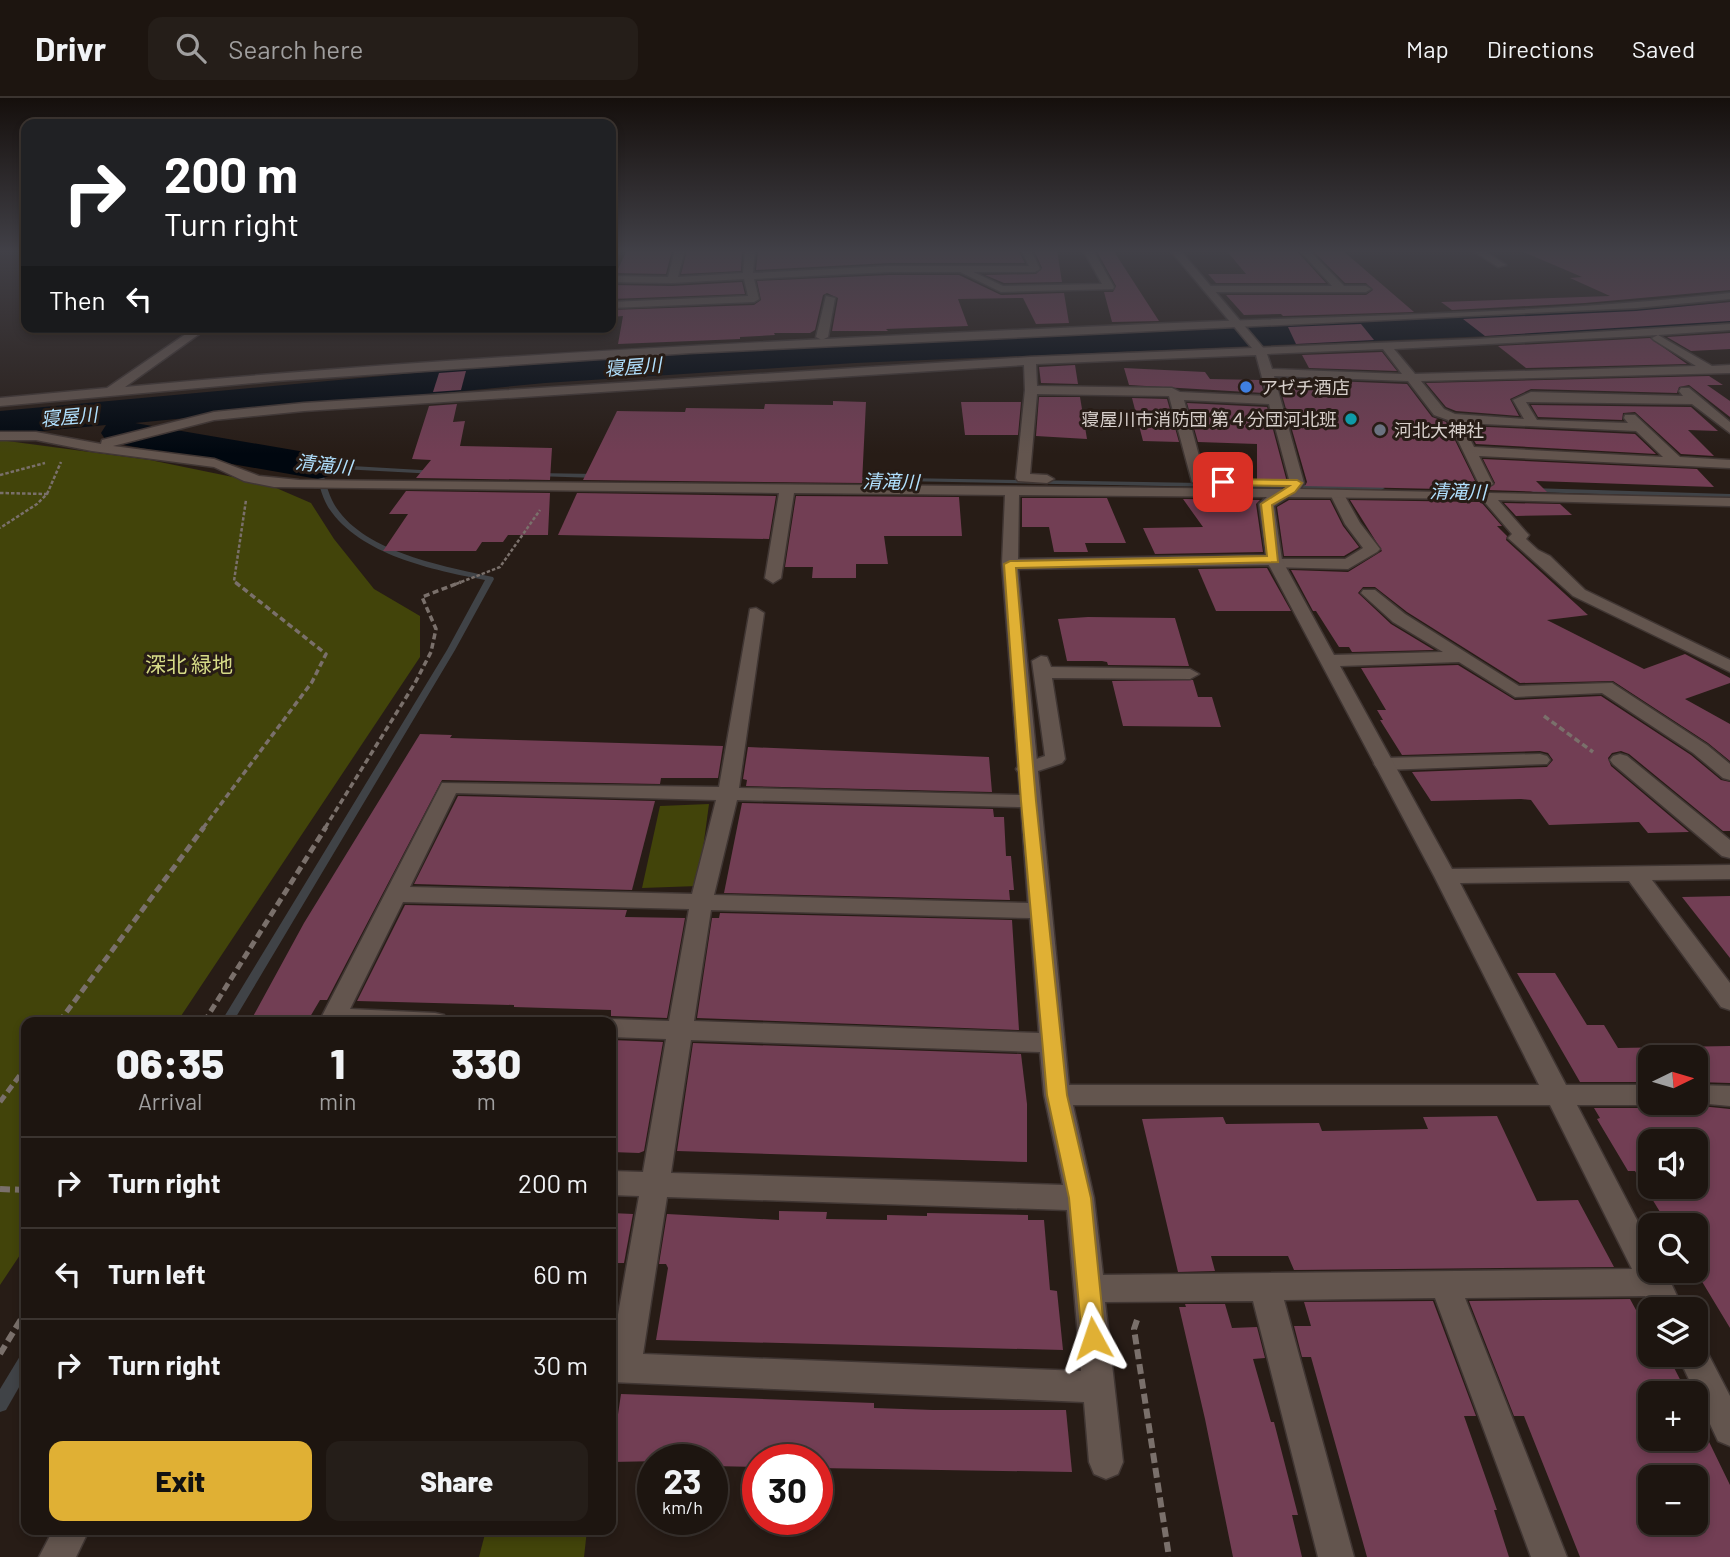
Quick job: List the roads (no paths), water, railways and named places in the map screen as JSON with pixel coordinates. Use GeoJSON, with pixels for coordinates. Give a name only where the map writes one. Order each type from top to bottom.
{"type":"FeatureCollection","features":[{"type":"Feature","properties":{"kind":"street"},"geometry":{"type":"LineString","coordinates":[[822,337],[826,318]]}},
{"type":"Feature","properties":{"kind":"street"},"geometry":{"type":"LineString","coordinates":[[1232,318],[1262,357],[1290,489]]}},
{"type":"Feature","properties":{"kind":"street"},"geometry":{"type":"LineString","coordinates":[[0,402],[258,378],[518,361],[1070,330],[1371,318]]}},
{"type":"Feature","properties":{"kind":"street"},"geometry":{"type":"LineString","coordinates":[[518,361],[561,355],[822,337],[1033,327],[1070,330]]}},
{"type":"Feature","properties":{"kind":"street"},"geometry":{"type":"LineString","coordinates":[[92,447],[214,416],[304,407],[1030,361],[1262,357],[1386,346],[1730,327]]}},
{"type":"Feature","properties":{"kind":"street"},"geometry":{"type":"LineString","coordinates":[[1528,339],[1567,343],[1658,338],[1686,331]]}},
{"type":"Feature","properties":{"kind":"street"},"geometry":{"type":"LineString","coordinates":[[110,391],[195,333]]}},
{"type":"Feature","properties":{"kind":"street"},"geometry":{"type":"LineString","coordinates":[[1658,338],[1710,370]]}},
{"type":"Feature","properties":{"kind":"street"},"geometry":{"type":"LineString","coordinates":[[1386,346],[1439,412],[1453,418],[1533,424],[1640,427]]}},
{"type":"Feature","properties":{"kind":"street"},"geometry":{"type":"LineString","coordinates":[[1262,357],[1413,377],[1730,369]]}},
{"type":"Feature","properties":{"kind":"street"},"geometry":{"type":"LineString","coordinates":[[1030,361],[1031,390],[1023,478],[1199,482],[1337,494],[1486,489],[1730,502]]}},
{"type":"Feature","properties":{"kind":"street"},"geometry":{"type":"LineString","coordinates":[[1662,371],[1730,429]]}},
{"type":"Feature","properties":{"kind":"street"},"geometry":{"type":"LineString","coordinates":[[1583,374],[1677,462]]}},
{"type":"Feature","properties":{"kind":"street"},"geometry":{"type":"LineString","coordinates":[[1031,390],[1172,392],[1177,396],[1273,400]]}},
{"type":"Feature","properties":{"kind":"street"},"geometry":{"type":"LineString","coordinates":[[1177,396],[1199,482]]}},
{"type":"Feature","properties":{"kind":"street"},"geometry":{"type":"LineString","coordinates":[[1533,424],[1519,400],[1531,396],[1696,400]]}},
{"type":"Feature","properties":{"kind":"street"},"geometry":{"type":"LineString","coordinates":[[1453,418],[1486,489],[1521,535],[1516,538],[1532,553],[1544,559],[1579,593],[1730,667]]}},
{"type":"Feature","properties":{"kind":"street"},"geometry":{"type":"LineString","coordinates":[[0,436],[36,436],[92,447],[224,465],[250,478],[299,484],[787,489],[1486,489],[1730,492]]}},
{"type":"Feature","properties":{"kind":"street"},"geometry":{"type":"LineString","coordinates":[[1469,451],[1730,464]]}},
{"type":"Feature","properties":{"kind":"street"},"geometry":{"type":"LineString","coordinates":[[773,578],[787,489]]}},
{"type":"Feature","properties":{"kind":"street"},"geometry":{"type":"LineString","coordinates":[[1012,489],[1010,564],[1026,769],[1057,1095],[1080,1198],[1106,1462]]}},
{"type":"Feature","properties":{"kind":"street"},"geometry":{"type":"LineString","coordinates":[[1290,489],[1266,504],[1275,562],[1445,876],[1638,1249]]}},
{"type":"Feature","properties":{"kind":"street"},"geometry":{"type":"LineString","coordinates":[[1010,564],[1348,564],[1372,549],[1353,524],[1337,494]]}},
{"type":"Feature","properties":{"kind":"street"},"geometry":{"type":"LineString","coordinates":[[1369,593],[1399,618],[1515,692],[1606,687],[1700,749],[1730,774]]}},
{"type":"Feature","properties":{"kind":"street"},"geometry":{"type":"LineString","coordinates":[[756,612],[727,794],[701,902],[655,1185],[618,1369],[1098,1387]]}},
{"type":"Feature","properties":{"kind":"street"},"geometry":{"type":"LineString","coordinates":[[1328,661],[1463,657]]}},
{"type":"Feature","properties":{"kind":"street"},"geometry":{"type":"LineString","coordinates":[[1026,769],[1055,759],[1042,666],[1190,674]]}},
{"type":"Feature","properties":{"kind":"street"},"geometry":{"type":"LineString","coordinates":[[1384,764],[1540,760]]}},
{"type":"Feature","properties":{"kind":"street"},"geometry":{"type":"LineString","coordinates":[[1620,760],[1730,850]]}},
{"type":"Feature","properties":{"kind":"street"},"geometry":{"type":"LineString","coordinates":[[334,1017],[449,788],[1029,801]]}},
{"type":"Feature","properties":{"kind":"street"},"geometry":{"type":"LineString","coordinates":[[1445,876],[1730,872]]}},
{"type":"Feature","properties":{"kind":"street"},"geometry":{"type":"LineString","coordinates":[[1635,873],[1730,1001]]}},
{"type":"Feature","properties":{"kind":"street"},"geometry":{"type":"LineString","coordinates":[[395,894],[1040,911]]}},
{"type":"Feature","properties":{"kind":"street"},"geometry":{"type":"LineString","coordinates":[[616,1028],[1052,1043]]}},
{"type":"Feature","properties":{"kind":"street"},"geometry":{"type":"LineString","coordinates":[[1057,1095],[1638,1095]]}},
{"type":"Feature","properties":{"kind":"street"},"geometry":{"type":"LineString","coordinates":[[1708,1095],[1730,1096]]}},
{"type":"Feature","properties":{"kind":"street"},"geometry":{"type":"LineString","coordinates":[[616,1182],[1080,1198]]}},
{"type":"Feature","properties":{"kind":"street"},"geometry":{"type":"LineString","coordinates":[[1089,1289],[1638,1282]]}},
{"type":"Feature","properties":{"kind":"street"},"geometry":{"type":"LineString","coordinates":[[1446,1285],[1549,1557]]}},
{"type":"Feature","properties":{"kind":"street"},"geometry":{"type":"LineString","coordinates":[[1265,1287],[1336,1557]]}},
{"type":"Feature","properties":{"kind":"street"},"geometry":{"type":"LineString","coordinates":[[1698,1367],[1730,1430]]}},
{"type":"Feature","properties":{"kind":"street"},"geometry":{"type":"LineString","coordinates":[[57,1557],[69,1535]]}},
{"type":"Feature","properties":{"kind":"waterway","name":"寝屋川"},"geometry":{"type":"LineString","coordinates":[[0,423],[545,372],[855,352],[1655,318]]}},
{"type":"Feature","properties":{"kind":"waterway","name":"清滝川"},"geometry":{"type":"LineString","coordinates":[[122,433],[318,466]]}},
{"type":"Feature","properties":{"kind":"waterway"},"geometry":{"type":"LineString","coordinates":[[230,1017],[451,650],[490,579],[406,557],[366,538],[349,526],[335,511],[324,490],[318,466],[436,472]]}},
{"type":"Feature","properties":{"kind":"waterway","name":"清滝川"},"geometry":{"type":"LineString","coordinates":[[536,475],[597,476]]}},
{"type":"Feature","properties":{"kind":"waterway","name":"清滝川"},"geometry":{"type":"LineString","coordinates":[[847,479],[1381,488]]}},
{"type":"Feature","properties":{"kind":"waterway","name":"清滝川"},"geometry":{"type":"LineString","coordinates":[[1533,490],[1730,496]]}},
{"type":"Feature","properties":{"kind":"waterway"},"geometry":{"type":"LineString","coordinates":[[0,1404],[21,1369]]}},
{"type":"Feature","properties":{"kind":"place","name":"アゼチ酒店"},"geometry":{"type":"Point","coordinates":[1246,387]}},
{"type":"Feature","properties":{"kind":"place","name":"寝屋川市消防団 第４分団河北班"},"geometry":{"type":"Point","coordinates":[1351,419]}},
{"type":"Feature","properties":{"kind":"place","name":"河北大神社"},"geometry":{"type":"Point","coordinates":[1380,430]}},
{"type":"Feature","properties":{"kind":"park label","name":"深北 緑地"},"geometry":{"type":"Point","coordinates":[189,663]}}]}
